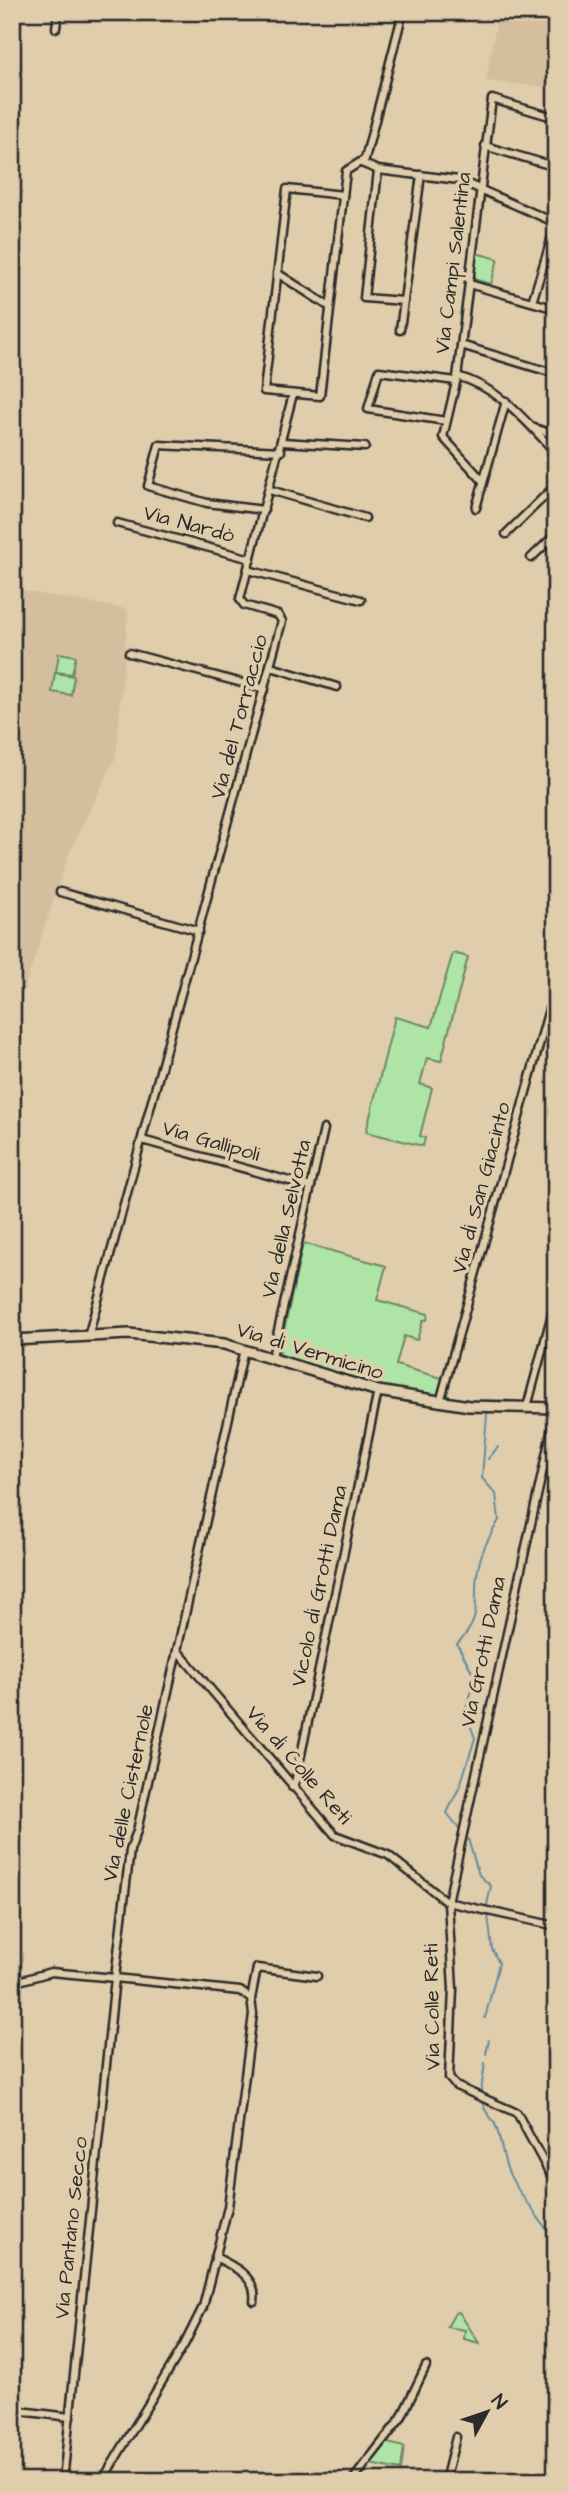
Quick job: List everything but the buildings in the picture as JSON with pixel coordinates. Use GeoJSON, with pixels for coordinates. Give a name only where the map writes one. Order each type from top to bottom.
{"type":"FeatureCollection","features":[{"type":"Feature","properties":{"kind":"main road","name":"Via di Vermicino"},"geometry":{"type":"LineString","coordinates":[[12,1340],[136,1335],[224,1343],[378,1391],[480,1407],[556,1409]]}},
{"type":"Feature","properties":{"kind":"street"},"geometry":{"type":"LineString","coordinates":[[56,28],[58,12]]}},
{"type":"Feature","properties":{"kind":"street"},"geometry":{"type":"LineString","coordinates":[[365,162],[403,12]]}},
{"type":"Feature","properties":{"kind":"street","name":"Via Campi Salentina"},"geometry":{"type":"LineString","coordinates":[[446,421],[461,345],[492,99],[556,118]]}},
{"type":"Feature","properties":{"kind":"street"},"geometry":{"type":"LineString","coordinates":[[485,146],[556,167]]}},
{"type":"Feature","properties":{"kind":"street"},"geometry":{"type":"LineString","coordinates":[[365,162],[378,170],[459,180],[556,224],[532,302]]}},
{"type":"Feature","properties":{"kind":"street"},"geometry":{"type":"LineString","coordinates":[[343,195],[287,189],[264,391],[320,396],[346,171],[365,162]]}},
{"type":"Feature","properties":{"kind":"street"},"geometry":{"type":"LineString","coordinates":[[378,170],[364,298],[404,301]]}},
{"type":"Feature","properties":{"kind":"street"},"geometry":{"type":"LineString","coordinates":[[400,330],[421,175]]}},
{"type":"Feature","properties":{"kind":"street"},"geometry":{"type":"LineString","coordinates":[[277,273],[330,307]]}},
{"type":"Feature","properties":{"kind":"street"},"geometry":{"type":"LineString","coordinates":[[468,284],[556,309]]}},
{"type":"Feature","properties":{"kind":"street"},"geometry":{"type":"LineString","coordinates":[[461,345],[556,373]]}},
{"type":"Feature","properties":{"kind":"street"},"geometry":{"type":"LineString","coordinates":[[483,481],[443,437],[446,421],[368,409],[379,371],[456,378],[481,384],[506,401],[556,453]]}},
{"type":"Feature","properties":{"kind":"street","name":"Via del Torraccio"},"geometry":{"type":"LineString","coordinates":[[88,1337],[282,619],[243,604],[240,598],[281,451],[293,394]]}},
{"type":"Feature","properties":{"kind":"street"},"geometry":{"type":"LineString","coordinates":[[475,508],[506,401]]}},
{"type":"Feature","properties":{"kind":"street"},"geometry":{"type":"LineString","coordinates":[[531,427],[556,435]]}},
{"type":"Feature","properties":{"kind":"street"},"geometry":{"type":"LineString","coordinates":[[282,442],[365,447]]}},
{"type":"Feature","properties":{"kind":"street"},"geometry":{"type":"LineString","coordinates":[[264,510],[207,503],[148,486],[159,445],[281,451]]}},
{"type":"Feature","properties":{"kind":"street"},"geometry":{"type":"LineString","coordinates":[[506,534],[556,485]]}},
{"type":"Feature","properties":{"kind":"street"},"geometry":{"type":"LineString","coordinates":[[270,490],[365,518]]}},
{"type":"Feature","properties":{"kind":"street","name":"Via Nardò"},"geometry":{"type":"LineString","coordinates":[[117,523],[251,559]]}},
{"type":"Feature","properties":{"kind":"street"},"geometry":{"type":"LineString","coordinates":[[531,558],[556,534]]}},
{"type":"Feature","properties":{"kind":"street"},"geometry":{"type":"LineString","coordinates":[[248,570],[361,600]]}},
{"type":"Feature","properties":{"kind":"street"},"geometry":{"type":"LineString","coordinates":[[129,653],[265,689]]}},
{"type":"Feature","properties":{"kind":"street"},"geometry":{"type":"LineString","coordinates":[[271,667],[337,687]]}},
{"type":"Feature","properties":{"kind":"street"},"geometry":{"type":"LineString","coordinates":[[60,892],[199,931]]}},
{"type":"Feature","properties":{"kind":"street","name":"Via di San Giacinto"},"geometry":{"type":"LineString","coordinates":[[440,1402],[556,984]]}},
{"type":"Feature","properties":{"kind":"street","name":"Via della Selvotta"},"geometry":{"type":"LineString","coordinates":[[272,1357],[324,1129]]}},
{"type":"Feature","properties":{"kind":"street","name":"Via Gallipoli"},"geometry":{"type":"LineString","coordinates":[[142,1140],[311,1187]]}},
{"type":"Feature","properties":{"kind":"street"},"geometry":{"type":"LineString","coordinates":[[527,1407],[556,1299]]}},
{"type":"Feature","properties":{"kind":"street","name":"Via delle Cisternole"},"geometry":{"type":"LineString","coordinates":[[115,1978],[130,1850],[137,1831],[244,1349]]}},
{"type":"Feature","properties":{"kind":"street","name":"Vicolo di Grotti Dama"},"geometry":{"type":"LineString","coordinates":[[292,1787],[301,1757],[378,1391]]}},
{"type":"Feature","properties":{"kind":"street","name":"Via Grotti Dama"},"geometry":{"type":"LineString","coordinates":[[447,1902],[556,1409]]}},
{"type":"Feature","properties":{"kind":"street","name":"Via di Colle Reti"},"geometry":{"type":"LineString","coordinates":[[177,1650],[332,1833],[345,1841],[388,1855],[447,1902]]}},
{"type":"Feature","properties":{"kind":"street"},"geometry":{"type":"LineString","coordinates":[[447,1902],[556,1926]]}},
{"type":"Feature","properties":{"kind":"street","name":"Via Colle Reti"},"geometry":{"type":"LineString","coordinates":[[447,1902],[453,1989],[449,2078],[456,2085],[517,2113],[556,2185]]}},
{"type":"Feature","properties":{"kind":"street"},"geometry":{"type":"LineString","coordinates":[[102,2481],[203,2308],[228,2207],[253,2014],[251,1999],[257,1968],[317,1976]]}},
{"type":"Feature","properties":{"kind":"street"},"geometry":{"type":"LineString","coordinates":[[12,1983],[51,1972],[240,1991],[251,1999]]}},
{"type":"Feature","properties":{"kind":"street","name":"Via Pantano Secco"},"geometry":{"type":"LineString","coordinates":[[63,2481],[115,1978]]}},
{"type":"Feature","properties":{"kind":"street"},"geometry":{"type":"LineString","coordinates":[[215,2257],[239,2270],[252,2283],[254,2301]]}},
{"type":"Feature","properties":{"kind":"street"},"geometry":{"type":"LineString","coordinates":[[352,2481],[401,2418],[426,2366]]}},
{"type":"Feature","properties":{"kind":"street"},"geometry":{"type":"LineString","coordinates":[[12,2410],[70,2417]]}},
{"type":"Feature","properties":{"kind":"street"},"geometry":{"type":"LineString","coordinates":[[445,2481],[456,2437]]}},
{"type":"Feature","properties":{"kind":"shaded area"},"geometry":{"type":"Polygon","coordinates":[[[498,12],[556,12],[556,88],[486,81],[498,12]]]}},
{"type":"Feature","properties":{"kind":"shaded area"},"geometry":{"type":"Polygon","coordinates":[[[12,589],[127,609],[128,612],[116,756],[68,856],[12,1026],[12,589]]]}},
{"type":"Feature","properties":{"kind":"green space"},"geometry":{"type":"Polygon","coordinates":[[[476,253],[498,259],[491,284],[473,279],[476,253]]]}},
{"type":"Feature","properties":{"kind":"green space"},"geometry":{"type":"Polygon","coordinates":[[[59,653],[76,656],[72,674],[56,672],[59,653]]]}},
{"type":"Feature","properties":{"kind":"green space"},"geometry":{"type":"Polygon","coordinates":[[[55,673],[74,676],[71,695],[52,692],[55,673]]]}},
{"type":"Feature","properties":{"kind":"green space"},"geometry":{"type":"Polygon","coordinates":[[[453,953],[468,957],[441,1061],[427,1058],[420,1084],[432,1088],[420,1136],[425,1138],[423,1146],[366,1132],[395,1017],[431,1027],[453,953]]]}},
{"type":"Feature","properties":{"kind":"green space"},"geometry":{"type":"Polygon","coordinates":[[[303,1243],[386,1266],[377,1300],[428,1314],[427,1320],[423,1320],[417,1340],[404,1336],[396,1365],[445,1379],[438,1398],[367,1386],[279,1354],[303,1243]]]}},
{"type":"Feature","properties":{"kind":"green space"},"geometry":{"type":"Polygon","coordinates":[[[459,2312],[479,2343],[464,2339],[465,2330],[447,2327],[455,2313],[459,2312]]]}},
{"type":"Feature","properties":{"kind":"green space"},"geometry":{"type":"Polygon","coordinates":[[[384,2442],[404,2447],[401,2470],[370,2464],[384,2442]]]}},
{"type":"Feature","properties":{"kind":"waterway"},"geometry":{"type":"LineString","coordinates":[[459,1828],[447,1813],[460,1786],[475,1738],[465,1711],[476,1679],[457,1644],[472,1625],[479,1562],[499,1520],[496,1494],[482,1478],[487,1414]]}},
{"type":"Feature","properties":{"kind":"waterway"},"geometry":{"type":"LineString","coordinates":[[488,1459],[498,1447]]}},
{"type":"Feature","properties":{"kind":"waterway"},"geometry":{"type":"LineString","coordinates":[[468,1839],[479,1875],[491,1886],[487,1905]]}},
{"type":"Feature","properties":{"kind":"waterway"},"geometry":{"type":"LineString","coordinates":[[485,2018],[499,1963],[492,1949],[488,1915]]}},
{"type":"Feature","properties":{"kind":"waterway"},"geometry":{"type":"LineString","coordinates":[[486,2054],[489,2040]]}},
{"type":"Feature","properties":{"kind":"waterway"},"geometry":{"type":"LineString","coordinates":[[481,2091],[485,2063]]}},
{"type":"Feature","properties":{"kind":"waterway"},"geometry":{"type":"LineString","coordinates":[[482,2100],[485,2110],[495,2124],[513,2181],[547,2230],[556,2249]]}}]}
